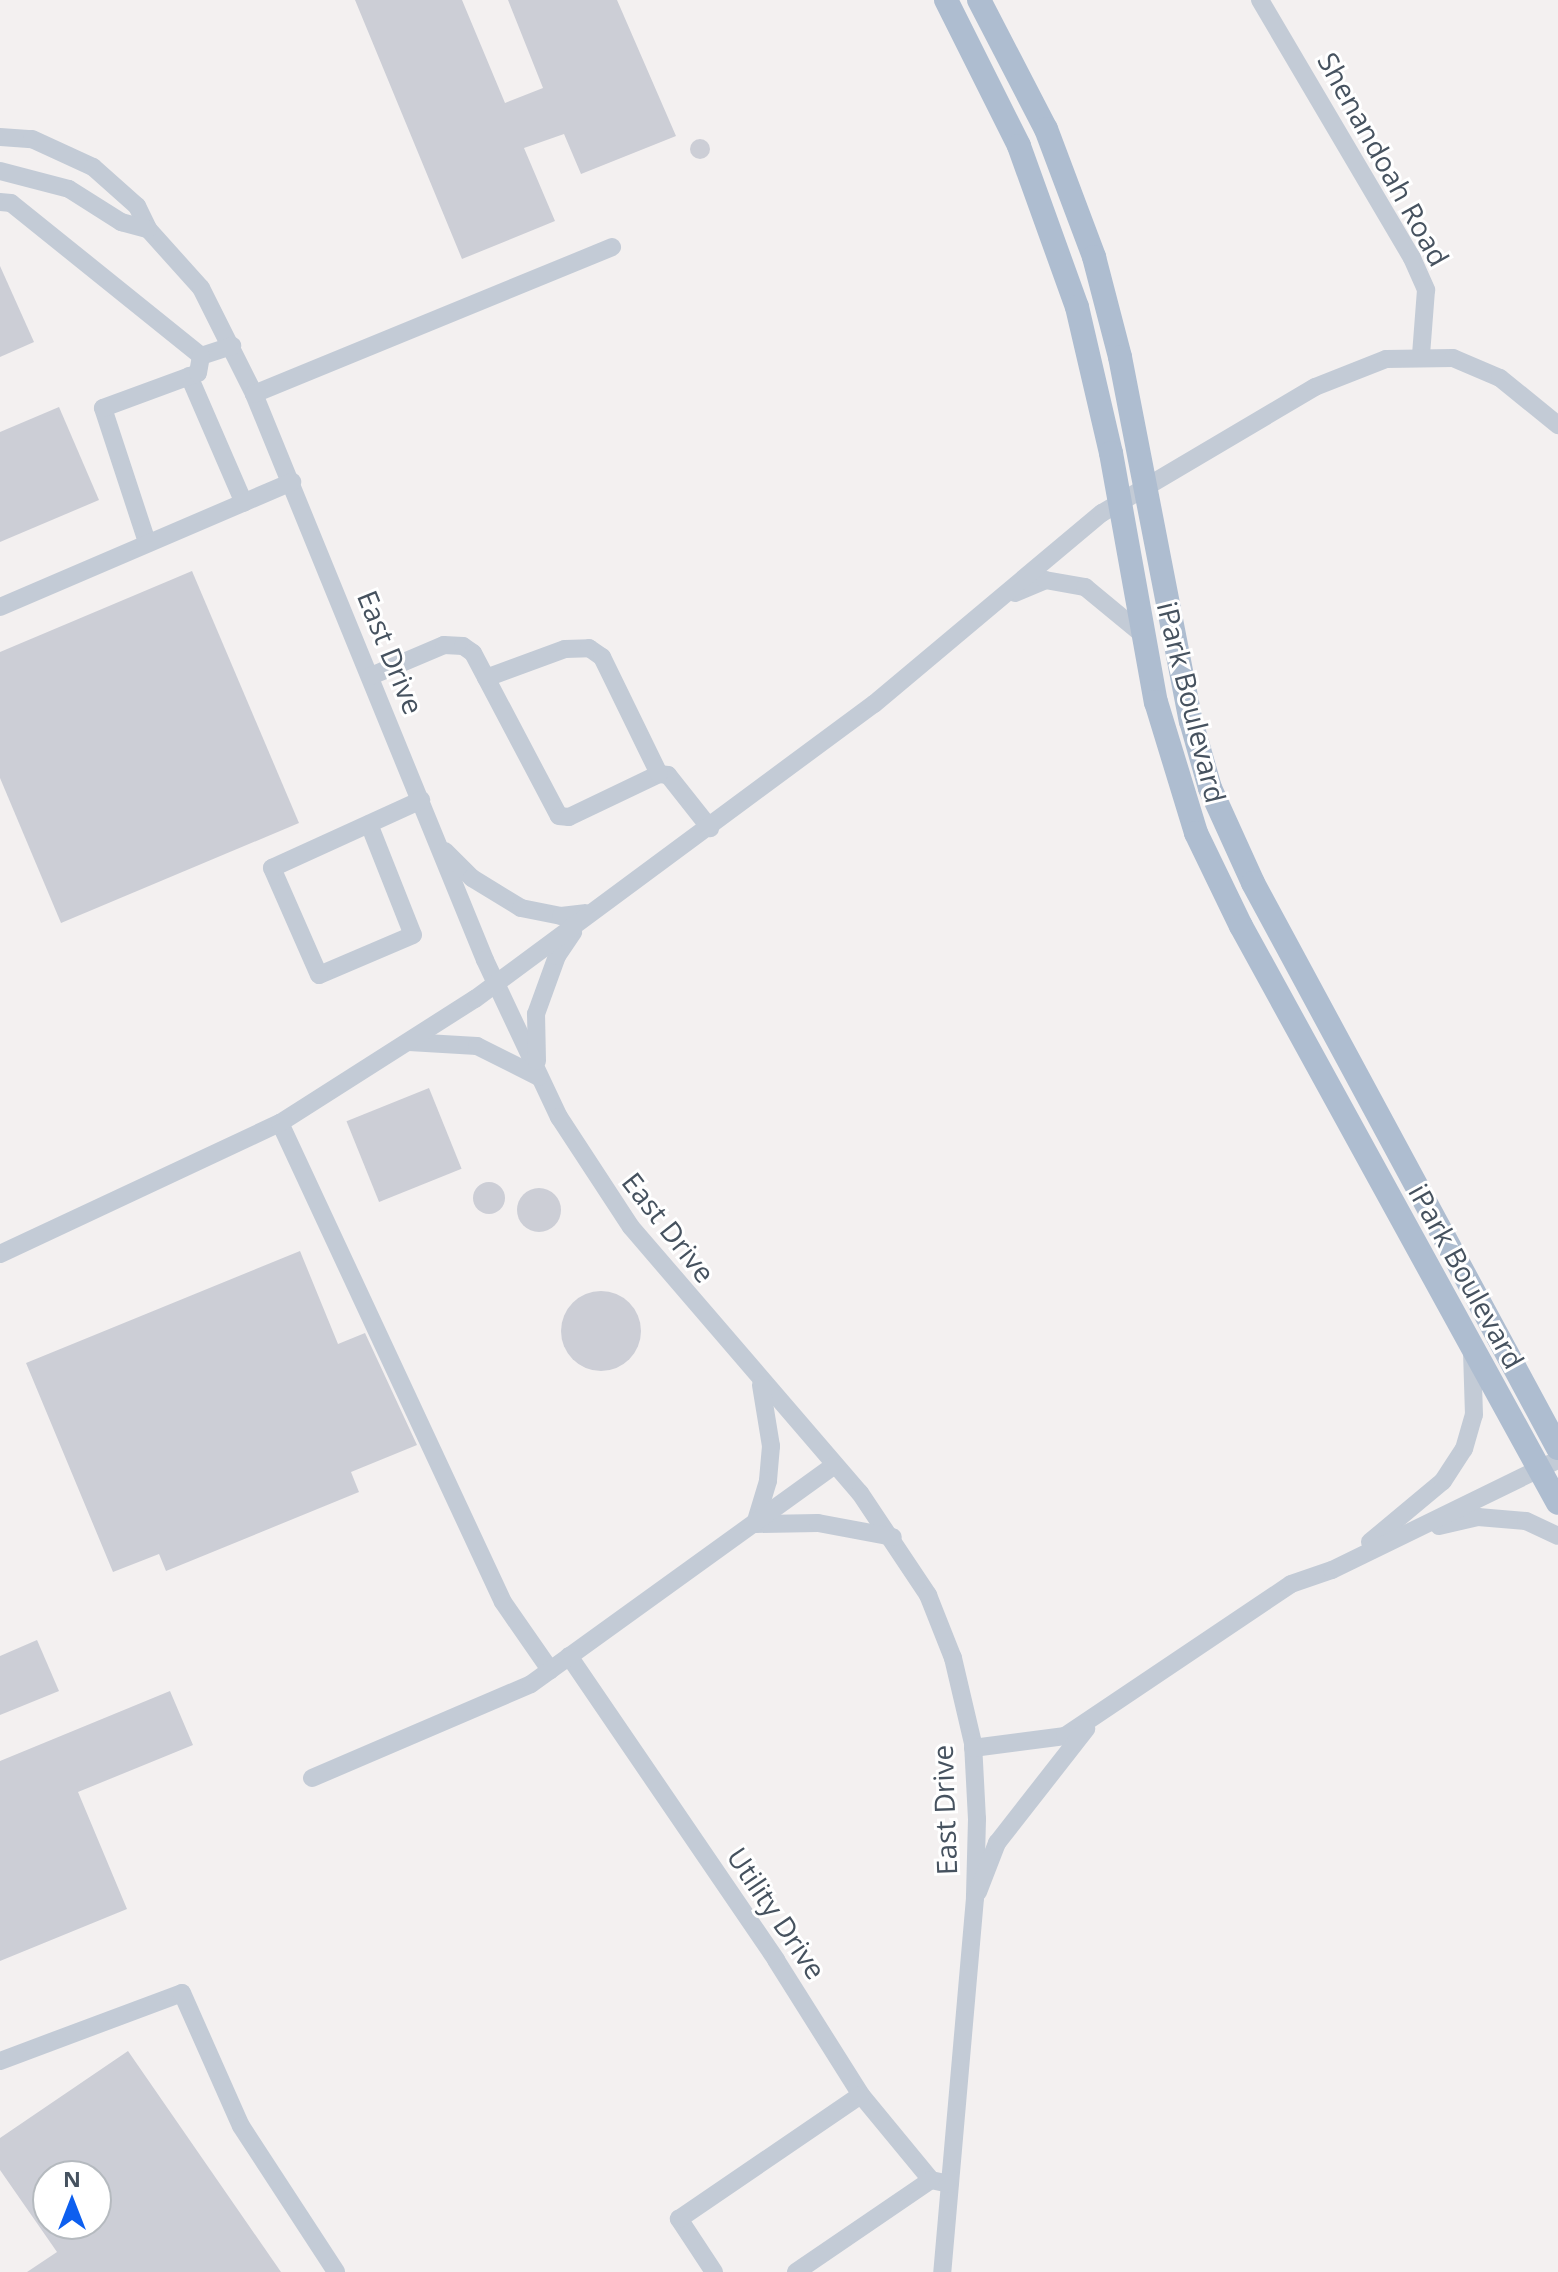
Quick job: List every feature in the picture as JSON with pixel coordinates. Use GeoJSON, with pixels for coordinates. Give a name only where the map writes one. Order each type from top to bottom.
{"type":"FeatureCollection","features":[{"type":"Feature","properties":{"kind":"main road","name":"iPark Boulevard"},"geometry":{"type":"LineString","coordinates":[[946,0],[1005,114],[1066,274],[1089,351],[1142,634],[1173,768],[1209,865],[1472,1347],[1549,1464],[1558,1503]]}},
{"type":"Feature","properties":{"kind":"main road","name":"iPark Boulevard"},"geometry":{"type":"LineString","coordinates":[[979,0],[1046,129],[1084,225],[1115,334],[1191,721],[1222,815],[1253,883],[1558,1448]]}},
{"type":"Feature","properties":{"kind":"street","name":"Shenandoah Road"},"geometry":{"type":"LineString","coordinates":[[1260,0],[1412,258],[1426,290],[1421,355]]}},
{"type":"Feature","properties":{"kind":"street","name":"East Drive"},"geometry":{"type":"LineString","coordinates":[[0,137],[32,139],[93,167],[137,206],[148,229],[201,288],[232,346],[292,482],[495,984],[539,1077],[581,1154],[631,1227],[893,1537],[928,1595],[953,1658],[973,1748],[975,1898],[942,2272]]}},
{"type":"Feature","properties":{"kind":"street","name":"East Drive"},"geometry":{"type":"LineString","coordinates":[[0,171],[69,189],[121,222],[148,229]]}},
{"type":"Feature","properties":{"kind":"street"},"geometry":{"type":"LineString","coordinates":[[0,202],[11,203],[201,356]]}},
{"type":"Feature","properties":{"kind":"street"},"geometry":{"type":"LineString","coordinates":[[254,394],[612,247]]}},
{"type":"Feature","properties":{"kind":"street"},"geometry":{"type":"LineString","coordinates":[[201,356],[232,346]]}},
{"type":"Feature","properties":{"kind":"street"},"geometry":{"type":"LineString","coordinates":[[0,1254],[98,1204],[280,1123],[409,1042],[495,984],[585,913],[710,828],[874,704],[1118,505],[1144,487],[1352,369],[1421,355],[1453,358],[1500,378],[1558,425]]}},
{"type":"Feature","properties":{"kind":"street"},"geometry":{"type":"LineString","coordinates":[[147,542],[103,408],[198,373],[201,356]]}},
{"type":"Feature","properties":{"kind":"street"},"geometry":{"type":"LineString","coordinates":[[189,376],[244,503]]}},
{"type":"Feature","properties":{"kind":"street"},"geometry":{"type":"LineString","coordinates":[[0,607],[292,482]]}},
{"type":"Feature","properties":{"kind":"street"},"geometry":{"type":"LineString","coordinates":[[998,600],[1045,580],[1065,581],[1107,600],[1142,634]]}},
{"type":"Feature","properties":{"kind":"street"},"geometry":{"type":"LineString","coordinates":[[371,676],[444,645],[463,646],[473,653],[559,816],[569,817],[659,774],[668,775],[710,828]]}},
{"type":"Feature","properties":{"kind":"street"},"geometry":{"type":"LineString","coordinates":[[486,678],[565,649],[589,648],[602,657],[659,774]]}},
{"type":"Feature","properties":{"kind":"street"},"geometry":{"type":"LineString","coordinates":[[369,824],[413,935],[319,975],[272,868],[421,800]]}},
{"type":"Feature","properties":{"kind":"street"},"geometry":{"type":"LineString","coordinates":[[440,846],[502,900],[541,913],[585,913]]}},
{"type":"Feature","properties":{"kind":"street"},"geometry":{"type":"LineString","coordinates":[[409,1042],[477,1046],[539,1077],[536,1014],[557,956],[585,913]]}},
{"type":"Feature","properties":{"kind":"street"},"geometry":{"type":"LineString","coordinates":[[280,1123],[503,1602],[550,1670]]}},
{"type":"Feature","properties":{"kind":"street"},"geometry":{"type":"LineString","coordinates":[[1332,1570],[1411,1511],[1443,1481],[1464,1449],[1474,1415],[1472,1347]]}},
{"type":"Feature","properties":{"kind":"street"},"geometry":{"type":"LineString","coordinates":[[755,1524],[768,1481],[771,1446],[761,1383]]}},
{"type":"Feature","properties":{"kind":"street"},"geometry":{"type":"LineString","coordinates":[[973,1748],[1065,1736],[1291,1584],[1332,1570],[1549,1464]]}},
{"type":"Feature","properties":{"kind":"street"},"geometry":{"type":"LineString","coordinates":[[312,1778],[531,1684],[833,1466]]}},
{"type":"Feature","properties":{"kind":"street"},"geometry":{"type":"LineString","coordinates":[[1409,1532],[1478,1517],[1526,1521],[1558,1536]]}},
{"type":"Feature","properties":{"kind":"street"},"geometry":{"type":"LineString","coordinates":[[755,1524],[818,1523],[893,1537]]}},
{"type":"Feature","properties":{"kind":"street","name":"Utility Drive"},"geometry":{"type":"LineString","coordinates":[[569,1656],[776,1960],[861,2095],[931,2180]]}},
{"type":"Feature","properties":{"kind":"street"},"geometry":{"type":"LineString","coordinates":[[975,1898],[997,1843],[1096,1718]]}},
{"type":"Feature","properties":{"kind":"street"},"geometry":{"type":"LineString","coordinates":[[0,2061],[182,1993],[241,2126],[336,2272]]}},
{"type":"Feature","properties":{"kind":"street"},"geometry":{"type":"LineString","coordinates":[[714,2272],[679,2219],[861,2095]]}},
{"type":"Feature","properties":{"kind":"street"},"geometry":{"type":"LineString","coordinates":[[796,2272],[931,2180],[950,2184]]}},
{"type":"Feature","properties":{"kind":"building"},"geometry":{"type":"Polygon","coordinates":[[[355,0],[462,0],[505,103],[543,88],[508,0],[617,0],[676,136],[581,174],[564,134],[524,148],[555,221],[462,259],[355,0]]]}},
{"type":"Feature","properties":{"kind":"building"},"geometry":{"type":"Polygon","coordinates":[[[696,139],[704,139],[710,149],[704,159],[696,159],[690,153],[690,145],[696,139]]]}},
{"type":"Feature","properties":{"kind":"building"},"geometry":{"type":"Polygon","coordinates":[[[0,266],[34,342],[0,357],[0,266]]]}},
{"type":"Feature","properties":{"kind":"building"},"geometry":{"type":"Polygon","coordinates":[[[59,407],[99,500],[0,542],[0,432],[59,407]]]}},
{"type":"Feature","properties":{"kind":"building"},"geometry":{"type":"Polygon","coordinates":[[[192,571],[299,823],[61,923],[0,778],[0,652],[192,571]]]}},
{"type":"Feature","properties":{"kind":"building"},"geometry":{"type":"Polygon","coordinates":[[[429,1088],[462,1169],[379,1202],[346,1121],[429,1088]]]}},
{"type":"Feature","properties":{"kind":"building"},"geometry":{"type":"Polygon","coordinates":[[[489,1182],[500,1187],[505,1198],[500,1209],[489,1214],[478,1209],[473,1198],[478,1187],[489,1182]]]}},
{"type":"Feature","properties":{"kind":"building"},"geometry":{"type":"Polygon","coordinates":[[[539,1188],[555,1194],[561,1210],[555,1226],[539,1232],[523,1226],[517,1210],[523,1194],[539,1188]]]}},
{"type":"Feature","properties":{"kind":"building"},"geometry":{"type":"Polygon","coordinates":[[[300,1251],[338,1344],[365,1333],[417,1445],[351,1472],[359,1492],[166,1571],[159,1554],[113,1572],[26,1363],[300,1251]]]}},
{"type":"Feature","properties":{"kind":"building"},"geometry":{"type":"Polygon","coordinates":[[[601,1291],[616,1294],[629,1303],[638,1316],[641,1331],[638,1346],[629,1359],[616,1368],[601,1371],[586,1368],[573,1359],[564,1346],[561,1331],[564,1316],[573,1303],[586,1294],[601,1291]]]}},
{"type":"Feature","properties":{"kind":"building"},"geometry":{"type":"Polygon","coordinates":[[[37,1640],[59,1691],[0,1715],[0,1656],[37,1640]]]}},
{"type":"Feature","properties":{"kind":"building"},"geometry":{"type":"Polygon","coordinates":[[[170,1691],[193,1745],[78,1792],[127,1909],[0,1961],[0,1761],[170,1691]]]}},
{"type":"Feature","properties":{"kind":"building"},"geometry":{"type":"Polygon","coordinates":[[[128,2051],[281,2272],[27,2272],[57,2252],[49,2240],[112,2240],[112,2160],[32,2160],[32,2216],[0,2170],[0,2138],[128,2051]]]}}]}
